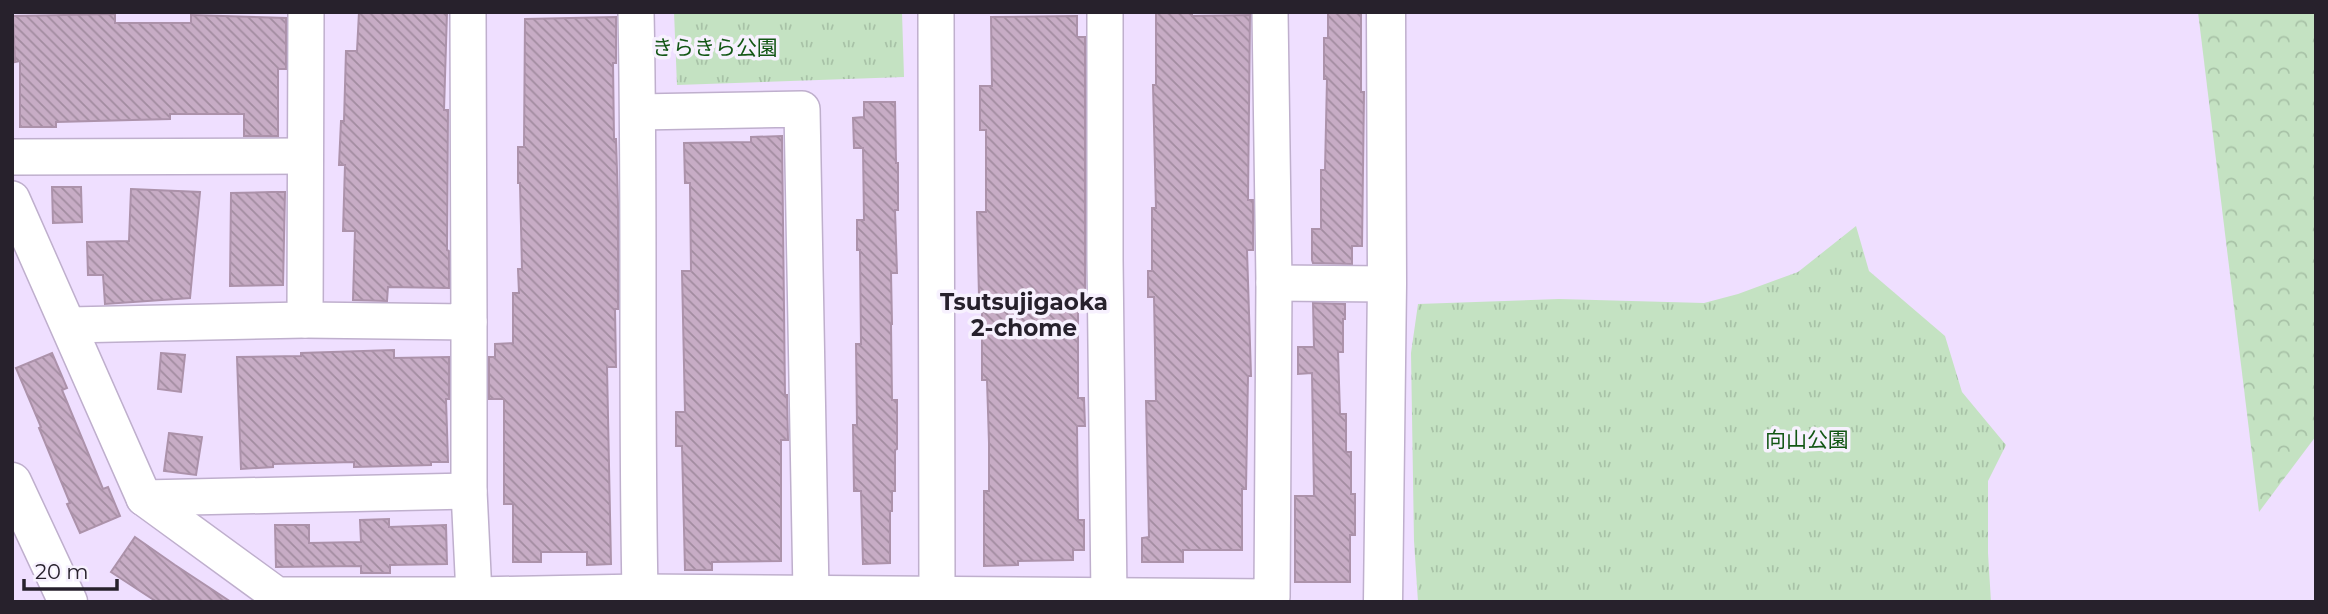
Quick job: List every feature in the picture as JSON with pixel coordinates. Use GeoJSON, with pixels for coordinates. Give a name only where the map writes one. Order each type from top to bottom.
{"type":"FeatureCollection","features":[{"type":"Feature","properties":{"kind":"street"},"geometry":{"type":"LineString","coordinates":[[306,12],[306,320]]}},
{"type":"Feature","properties":{"kind":"street"},"geometry":{"type":"LineString","coordinates":[[468,12],[469,491],[474,596]]}},
{"type":"Feature","properties":{"kind":"street"},"geometry":{"type":"LineString","coordinates":[[636,12],[640,593]]}},
{"type":"Feature","properties":{"kind":"street"},"geometry":{"type":"LineString","coordinates":[[936,12],[937,595]]}},
{"type":"Feature","properties":{"kind":"street"},"geometry":{"type":"LineString","coordinates":[[1105,12],[1105,260],[1110,597]]}},
{"type":"Feature","properties":{"kind":"street"},"geometry":{"type":"LineString","coordinates":[[12,199],[144,498],[277,595],[811,593],[1272,597],[1274,283],[1270,12]]}},
{"type":"Feature","properties":{"kind":"street"},"geometry":{"type":"LineString","coordinates":[[1383,602],[1387,284],[1386,12]]}},
{"type":"Feature","properties":{"kind":"street"},"geometry":{"type":"LineString","coordinates":[[638,112],[802,109],[811,593]]}},
{"type":"Feature","properties":{"kind":"street"},"geometry":{"type":"LineString","coordinates":[[12,157],[304,156]]}},
{"type":"Feature","properties":{"kind":"street"},"geometry":{"type":"LineString","coordinates":[[1274,283],[1387,284]]}},
{"type":"Feature","properties":{"kind":"street"},"geometry":{"type":"LineString","coordinates":[[69,325],[306,320],[469,322]]}},
{"type":"Feature","properties":{"kind":"street"},"geometry":{"type":"LineString","coordinates":[[12,482],[68,602]]}},
{"type":"Feature","properties":{"kind":"street"},"geometry":{"type":"LineString","coordinates":[[144,498],[469,491]]}},
{"type":"Feature","properties":{"kind":"green space","name":"きらきら公園"},"geometry":{"type":"Polygon","coordinates":[[[674,12],[902,12],[904,77],[677,85],[674,12]]]}},
{"type":"Feature","properties":{"kind":"green space"},"geometry":{"type":"Polygon","coordinates":[[[2198,12],[2316,12],[2316,436],[2259,512],[2198,12]]]}},
{"type":"Feature","properties":{"kind":"green space","name":"向山公園"},"geometry":{"type":"Polygon","coordinates":[[[1856,226],[1869,271],[1945,336],[1962,392],[2006,445],[1988,481],[1991,602],[1418,602],[1414,541],[1411,353],[1418,304],[1559,299],[1704,303],[1738,294],[1798,272],[1856,226]]]}},
{"type":"Feature","properties":{"kind":"building"},"geometry":{"type":"Polygon","coordinates":[[[359,12],[447,12],[444,110],[448,110],[449,288],[388,287],[387,301],[353,300],[355,231],[343,231],[345,165],[339,165],[341,121],[344,121],[346,51],[357,51],[359,12]]]}},
{"type":"Feature","properties":{"kind":"building"},"geometry":{"type":"Polygon","coordinates":[[[1156,12],[1192,12],[1192,16],[1250,15],[1248,200],[1253,200],[1253,250],[1247,250],[1251,376],[1248,376],[1246,489],[1242,489],[1242,550],[1183,550],[1183,562],[1142,562],[1142,538],[1149,537],[1146,401],[1156,401],[1154,297],[1148,297],[1148,271],[1152,271],[1152,208],[1156,208],[1153,85],[1156,85],[1156,12]]]}},
{"type":"Feature","properties":{"kind":"building"},"geometry":{"type":"Polygon","coordinates":[[[1328,12],[1361,12],[1361,92],[1364,92],[1362,246],[1352,246],[1352,264],[1313,263],[1312,260],[1312,229],[1321,229],[1321,170],[1325,170],[1327,79],[1324,79],[1324,38],[1328,38],[1328,12]]]}},
{"type":"Feature","properties":{"kind":"building"},"geometry":{"type":"Polygon","coordinates":[[[115,14],[115,23],[191,23],[191,15],[286,18],[286,69],[278,69],[278,136],[244,136],[244,114],[170,114],[170,119],[56,122],[56,127],[20,127],[20,61],[15,62],[13,16],[115,14]]]}},
{"type":"Feature","properties":{"kind":"building"},"geometry":{"type":"Polygon","coordinates":[[[1077,16],[1077,37],[1085,37],[1085,309],[1078,309],[1078,398],[1084,398],[1085,426],[1077,426],[1078,520],[1084,520],[1084,550],[1073,550],[1073,560],[1018,561],[1018,565],[984,566],[984,491],[989,491],[989,443],[987,380],[982,380],[982,296],[979,296],[977,212],[986,212],[986,130],[980,130],[980,86],[992,86],[991,17],[1077,16]]]}},
{"type":"Feature","properties":{"kind":"building"},"geometry":{"type":"Polygon","coordinates":[[[616,17],[616,63],[613,63],[618,204],[618,309],[615,309],[616,367],[607,367],[611,564],[587,565],[587,552],[541,552],[541,562],[513,562],[513,504],[504,504],[504,399],[489,399],[489,357],[495,357],[495,344],[513,343],[513,293],[519,293],[518,269],[522,269],[518,147],[524,147],[525,19],[616,17]]]}},
{"type":"Feature","properties":{"kind":"building"},"geometry":{"type":"Polygon","coordinates":[[[864,102],[895,102],[898,210],[895,210],[897,273],[891,273],[892,400],[897,400],[897,449],[895,491],[892,491],[890,511],[890,563],[863,564],[861,491],[854,491],[853,425],[857,425],[856,344],[861,344],[857,220],[864,220],[863,148],[854,148],[853,118],[864,117],[864,102]]]}},
{"type":"Feature","properties":{"kind":"building"},"geometry":{"type":"Polygon","coordinates":[[[782,136],[785,395],[788,440],[781,440],[781,561],[712,562],[712,570],[685,570],[682,446],[676,446],[676,412],[685,412],[682,271],[691,271],[690,183],[685,183],[684,143],[751,142],[751,137],[782,136]]]}},
{"type":"Feature","properties":{"kind":"building"},"geometry":{"type":"Polygon","coordinates":[[[52,187],[81,187],[82,222],[53,223],[52,187]]]}},
{"type":"Feature","properties":{"kind":"building"},"geometry":{"type":"Polygon","coordinates":[[[131,189],[200,192],[190,298],[105,304],[103,275],[88,275],[87,242],[129,241],[131,189]]]}},
{"type":"Feature","properties":{"kind":"building"},"geometry":{"type":"Polygon","coordinates":[[[285,192],[283,285],[230,286],[231,193],[285,192]]]}},
{"type":"Feature","properties":{"kind":"building"},"geometry":{"type":"Polygon","coordinates":[[[1313,303],[1345,304],[1343,352],[1338,352],[1340,414],[1346,414],[1346,452],[1351,452],[1351,494],[1355,494],[1355,535],[1350,535],[1350,582],[1295,582],[1295,496],[1314,496],[1312,373],[1298,374],[1298,347],[1314,347],[1313,303]]]}},
{"type":"Feature","properties":{"kind":"building"},"geometry":{"type":"Polygon","coordinates":[[[394,350],[394,358],[449,357],[449,399],[446,399],[448,462],[354,467],[354,462],[273,464],[273,467],[241,469],[237,357],[394,350]]]}},
{"type":"Feature","properties":{"kind":"building"},"geometry":{"type":"Polygon","coordinates":[[[52,353],[67,388],[62,390],[103,489],[108,487],[120,516],[80,533],[16,368],[52,353]]]}},
{"type":"Feature","properties":{"kind":"building"},"geometry":{"type":"Polygon","coordinates":[[[161,353],[185,355],[181,392],[158,389],[161,353]]]}},
{"type":"Feature","properties":{"kind":"building"},"geometry":{"type":"Polygon","coordinates":[[[169,433],[202,437],[196,475],[164,471],[169,433]]]}},
{"type":"Feature","properties":{"kind":"building"},"geometry":{"type":"Polygon","coordinates":[[[389,519],[389,527],[446,525],[447,564],[390,565],[390,573],[361,573],[361,566],[276,567],[275,525],[309,525],[309,543],[361,542],[360,520],[389,519]]]}},
{"type":"Feature","properties":{"kind":"building"},"geometry":{"type":"Polygon","coordinates":[[[135,537],[231,602],[157,602],[111,572],[135,537]]]}},
{"type":"Feature","properties":{"kind":"district","name":"Tsutsujigaoka 2-chome"},"geometry":{"type":"Point","coordinates":[1024,315]}}]}
